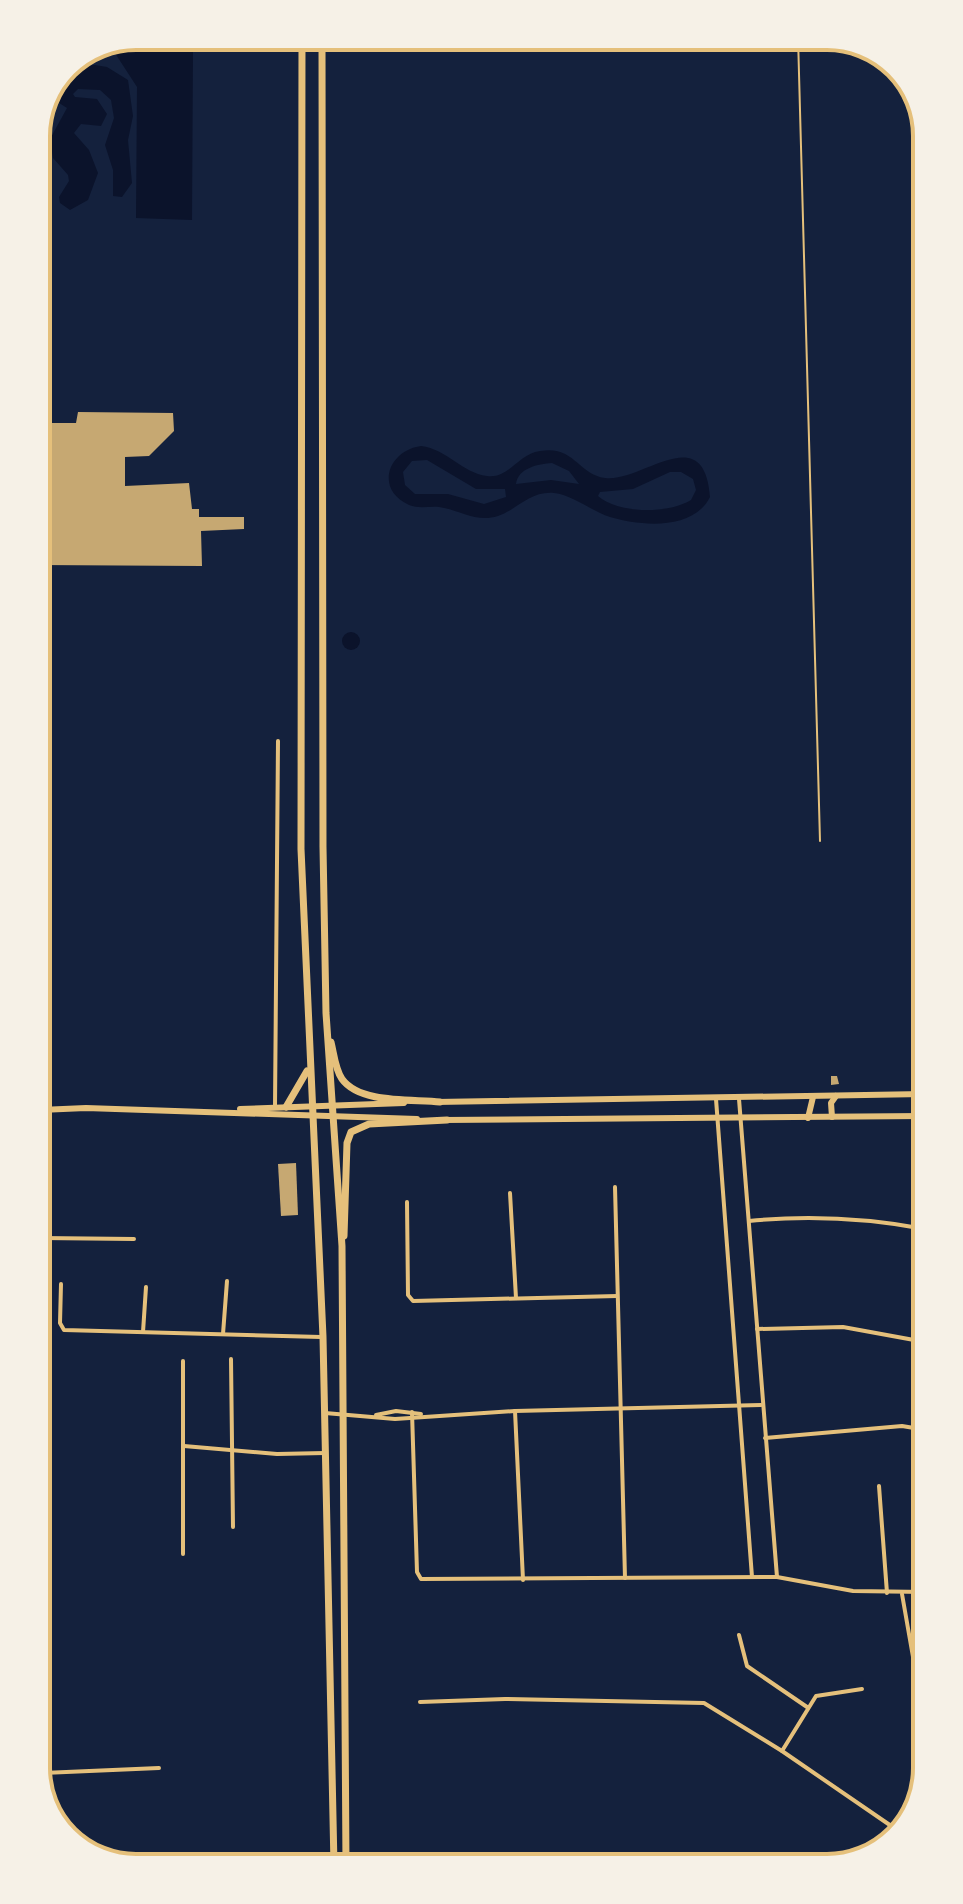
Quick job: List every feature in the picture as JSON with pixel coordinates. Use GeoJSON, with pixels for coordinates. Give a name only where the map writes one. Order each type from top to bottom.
{"type":"FeatureCollection","features":[{"type":"Feature","properties":{"kind":"main road"},"geometry":{"type":"LineString","coordinates":[[302,50],[301,779],[308,1069],[323,1337],[334,1854]]}},
{"type":"Feature","properties":{"kind":"main road"},"geometry":{"type":"LineString","coordinates":[[322,50],[321,586],[326,1013],[342,1246]]}},
{"type":"Feature","properties":{"kind":"main road"},"geometry":{"type":"LineString","coordinates":[[303,201],[323,200]]}},
{"type":"Feature","properties":{"kind":"main road"},"geometry":{"type":"LineString","coordinates":[[326,1013],[336,1066],[344,1082],[374,1096],[440,1102]]}},
{"type":"Feature","properties":{"kind":"main road"},"geometry":{"type":"LineString","coordinates":[[286,1107],[308,1069]]}},
{"type":"Feature","properties":{"kind":"main road"},"geometry":{"type":"LineString","coordinates":[[275,1110],[311,1105],[913,1094]]}},
{"type":"Feature","properties":{"kind":"main road"},"geometry":{"type":"LineString","coordinates":[[832,1117],[831,1103],[836,1096]]}},
{"type":"Feature","properties":{"kind":"main road"},"geometry":{"type":"LineString","coordinates":[[808,1118],[813,1097]]}},
{"type":"Feature","properties":{"kind":"main road"},"geometry":{"type":"LineString","coordinates":[[50,1110],[275,1110],[311,1115],[447,1120]]}},
{"type":"Feature","properties":{"kind":"main road"},"geometry":{"type":"LineString","coordinates":[[346,1854],[342,1246],[347,1143],[351,1132],[369,1124],[447,1120],[913,1117]]}},
{"type":"Feature","properties":{"kind":"street"},"geometry":{"type":"LineString","coordinates":[[275,1110],[278,741]]}},
{"type":"Feature","properties":{"kind":"street"},"geometry":{"type":"LineString","coordinates":[[716,1099],[752,1577]]}},
{"type":"Feature","properties":{"kind":"street"},"geometry":{"type":"LineString","coordinates":[[739,1099],[777,1577]]}},
{"type":"Feature","properties":{"kind":"street"},"geometry":{"type":"LineString","coordinates":[[615,1187],[625,1578]]}},
{"type":"Feature","properties":{"kind":"street"},"geometry":{"type":"LineString","coordinates":[[510,1193],[516,1298]]}},
{"type":"Feature","properties":{"kind":"street"},"geometry":{"type":"LineString","coordinates":[[407,1202],[408,1295],[412,1301],[617,1296]]}},
{"type":"Feature","properties":{"kind":"street"},"geometry":{"type":"LineString","coordinates":[[749,1221],[784,1218],[875,1220],[913,1227]]}},
{"type":"Feature","properties":{"kind":"street"},"geometry":{"type":"LineString","coordinates":[[50,1238],[134,1239]]}},
{"type":"Feature","properties":{"kind":"street"},"geometry":{"type":"LineString","coordinates":[[223,1334],[227,1281]]}},
{"type":"Feature","properties":{"kind":"street"},"geometry":{"type":"LineString","coordinates":[[61,1284],[60,1323],[64,1330],[323,1337]]}},
{"type":"Feature","properties":{"kind":"street"},"geometry":{"type":"LineString","coordinates":[[143,1332],[146,1287]]}},
{"type":"Feature","properties":{"kind":"street"},"geometry":{"type":"LineString","coordinates":[[757,1329],[843,1327],[913,1340]]}},
{"type":"Feature","properties":{"kind":"street"},"geometry":{"type":"LineString","coordinates":[[231,1359],[233,1527]]}},
{"type":"Feature","properties":{"kind":"street"},"geometry":{"type":"LineString","coordinates":[[183,1361],[183,1554]]}},
{"type":"Feature","properties":{"kind":"street"},"geometry":{"type":"LineString","coordinates":[[324,1413],[412,1418],[515,1411],[761,1405]]}},
{"type":"Feature","properties":{"kind":"street"},"geometry":{"type":"LineString","coordinates":[[515,1411],[523,1580]]}},
{"type":"Feature","properties":{"kind":"street"},"geometry":{"type":"LineString","coordinates":[[376,1415],[412,1412],[423,1415]]}},
{"type":"Feature","properties":{"kind":"street"},"geometry":{"type":"LineString","coordinates":[[412,1412],[417,1572],[421,1579],[777,1577],[887,1593],[913,1593]]}},
{"type":"Feature","properties":{"kind":"street"},"geometry":{"type":"LineString","coordinates":[[765,1438],[902,1426],[913,1428]]}},
{"type":"Feature","properties":{"kind":"street"},"geometry":{"type":"LineString","coordinates":[[184,1446],[277,1454],[325,1453]]}},
{"type":"Feature","properties":{"kind":"street"},"geometry":{"type":"LineString","coordinates":[[879,1486],[887,1593]]}},
{"type":"Feature","properties":{"kind":"street"},"geometry":{"type":"LineString","coordinates":[[902,1594],[913,1657]]}},
{"type":"Feature","properties":{"kind":"street"},"geometry":{"type":"LineString","coordinates":[[739,1635],[747,1666],[807,1707]]}},
{"type":"Feature","properties":{"kind":"street"},"geometry":{"type":"LineString","coordinates":[[782,1751],[807,1707],[820,1694],[862,1689]]}},
{"type":"Feature","properties":{"kind":"street"},"geometry":{"type":"LineString","coordinates":[[420,1702],[505,1699],[697,1702],[724,1713],[891,1826]]}},
{"type":"Feature","properties":{"kind":"street"},"geometry":{"type":"LineString","coordinates":[[51,1773],[159,1768]]}},
{"type":"Feature","properties":{"kind":"lane"},"geometry":{"type":"LineString","coordinates":[[798,50],[820,841]]}},
{"type":"Feature","properties":{"kind":"water"},"geometry":{"type":"Polygon","coordinates":[[[193,50],[192,220],[136,218],[137,87],[115,53],[193,50]]]}},
{"type":"Feature","properties":{"kind":"water"},"geometry":{"type":"Polygon","coordinates":[[[86,67],[107,67],[128,80],[133,116],[128,140],[132,183],[122,197],[113,196],[113,170],[105,145],[114,118],[111,100],[100,90],[78,89],[73,94],[75,97],[97,99],[107,114],[101,126],[81,124],[74,133],[89,150],[98,173],[88,200],[70,210],[60,203],[59,197],[69,181],[68,175],[53,158],[50,139],[67,108],[58,102],[59,98],[75,75],[86,67]]]}},
{"type":"Feature","properties":{"kind":"water"},"geometry":{"type":"Polygon","coordinates":[[[421,446],[430,448],[487,476],[501,474],[540,451],[561,452],[588,471],[605,478],[620,477],[684,458],[696,461],[705,474],[710,497],[691,516],[665,523],[650,524],[610,517],[554,493],[538,495],[498,516],[475,517],[439,507],[413,506],[398,498],[389,481],[390,472],[393,463],[409,449],[421,446]],[[427,460],[412,461],[403,472],[405,485],[415,494],[448,494],[484,504],[506,497],[505,489],[476,489],[427,460]],[[552,463],[525,471],[520,474],[516,484],[551,480],[579,484],[569,471],[552,463]],[[670,472],[633,489],[600,492],[598,496],[618,506],[657,510],[691,500],[696,490],[693,479],[681,472],[670,472]]]}},
{"type":"Feature","properties":{"kind":"water"},"geometry":{"type":"Polygon","coordinates":[[[347,632],[355,632],[360,641],[358,648],[347,650],[342,645],[342,637],[347,632]]]}},
{"type":"Feature","properties":{"kind":"building"},"geometry":{"type":"Polygon","coordinates":[[[78,412],[173,413],[174,431],[149,456],[125,457],[125,486],[189,483],[192,509],[199,509],[199,517],[244,517],[244,529],[201,531],[202,566],[50,565],[50,423],[76,423],[78,412]]]}},
{"type":"Feature","properties":{"kind":"building"},"geometry":{"type":"Polygon","coordinates":[[[831,1076],[837,1076],[839,1084],[831,1085],[831,1076]]]}},
{"type":"Feature","properties":{"kind":"building"},"geometry":{"type":"Polygon","coordinates":[[[296,1163],[298,1215],[281,1216],[278,1164],[296,1163]]]}}]}
